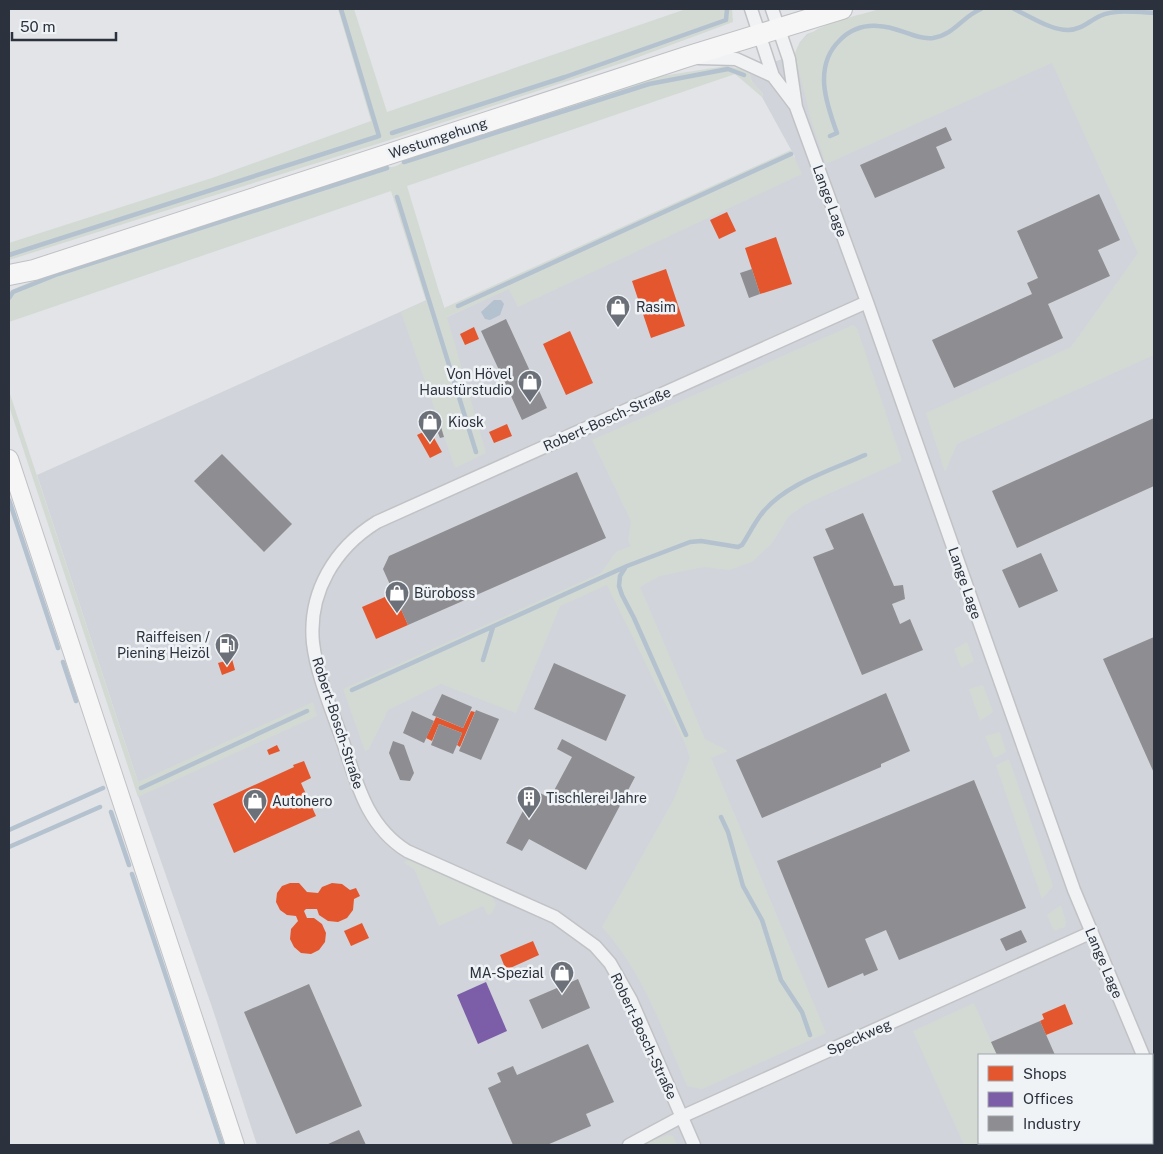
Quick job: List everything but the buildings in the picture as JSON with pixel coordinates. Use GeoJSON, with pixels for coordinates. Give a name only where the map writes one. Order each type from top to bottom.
{"type":"FeatureCollection","features":[{"type":"Feature","properties":{"kind":"main road","name":"Westumgehung"},"geometry":{"type":"LineString","coordinates":[[9,275],[34,270],[833,10]]}},
{"type":"Feature","properties":{"kind":"main road","name":"Westumgehung"},"geometry":{"type":"LineString","coordinates":[[9,282],[34,270]]}},
{"type":"Feature","properties":{"kind":"main road"},"geometry":{"type":"LineString","coordinates":[[9,458],[235,1145]]}},
{"type":"Feature","properties":{"kind":"street"},"geometry":{"type":"LineString","coordinates":[[751,9],[769,31]]}},
{"type":"Feature","properties":{"kind":"street"},"geometry":{"type":"LineString","coordinates":[[769,31],[772,9]]}},
{"type":"Feature","properties":{"kind":"street","name":"Lange Lage"},"geometry":{"type":"LineString","coordinates":[[769,31],[773,76]]}},
{"type":"Feature","properties":{"kind":"street","name":"Lange Lage"},"geometry":{"type":"LineString","coordinates":[[769,31],[789,59],[796,106],[1090,933],[1143,1054]]}},
{"type":"Feature","properties":{"kind":"street","name":"Lange Lage"},"geometry":{"type":"LineString","coordinates":[[686,57],[736,59],[773,76],[796,106]]}},
{"type":"Feature","properties":{"kind":"street","name":"Robert-Bosch-Straße"},"geometry":{"type":"LineString","coordinates":[[694,1145],[631,1000],[610,963],[595,946],[555,917],[407,850],[392,841],[369,813],[316,658],[313,630],[316,604],[324,579],[336,559],[352,541],[378,522],[867,302]]}},
{"type":"Feature","properties":{"kind":"street","name":"Speckweg"},"geometry":{"type":"LineString","coordinates":[[629,1145],[682,1117],[1090,933]]}},
{"type":"Feature","properties":{"kind":"shaded area"},"geometry":{"type":"Polygon","coordinates":[[[338,9],[354,9],[387,112],[686,9],[732,9],[733,22],[625,62],[393,139],[9,260],[9,243],[215,177],[371,121],[338,9]]]}},
{"type":"Feature","properties":{"kind":"shaded area"},"geometry":{"type":"Polygon","coordinates":[[[880,9],[1154,9],[1154,1145],[257,1145],[213,1010],[134,784],[138,782],[37,475],[440,294],[447,317],[795,157],[762,97],[763,94],[752,82],[748,70],[795,55],[800,42],[807,34],[880,9]]]}},
{"type":"Feature","properties":{"kind":"shaded area"},"geometry":{"type":"Polygon","coordinates":[[[880,9],[1154,9],[1154,355],[957,444],[945,472],[926,413],[1071,347],[1138,253],[1052,63],[826,164],[811,120],[795,55],[799,45],[807,36],[818,29],[843,19],[880,9]]]}},
{"type":"Feature","properties":{"kind":"shaded area"},"geometry":{"type":"Polygon","coordinates":[[[726,66],[748,70],[752,82],[763,94],[762,97],[735,74],[407,186],[444,308],[791,150],[802,174],[518,307],[509,289],[447,317],[486,453],[455,468],[401,312],[426,301],[391,191],[9,322],[9,291],[62,269],[385,166],[394,167],[406,158],[655,77],[726,66]]]}},
{"type":"Feature","properties":{"kind":"shaded area"},"geometry":{"type":"Polygon","coordinates":[[[853,325],[857,328],[902,461],[806,504],[789,516],[772,543],[752,562],[729,570],[704,567],[660,576],[640,587],[705,739],[728,751],[711,758],[826,1033],[702,1089],[687,1086],[641,983],[616,944],[602,927],[674,799],[690,758],[685,743],[607,585],[560,606],[516,713],[441,684],[388,710],[369,749],[365,751],[343,689],[601,573],[616,552],[631,546],[628,541],[631,521],[592,440],[853,325]]]}},
{"type":"Feature","properties":{"kind":"shaded area"},"geometry":{"type":"Polygon","coordinates":[[[9,391],[138,782],[313,702],[317,716],[138,797],[9,406],[9,391]]]}},
{"type":"Feature","properties":{"kind":"shaded area"},"geometry":{"type":"Polygon","coordinates":[[[967,642],[974,661],[961,668],[954,649],[967,642]]]}},
{"type":"Feature","properties":{"kind":"shaded area"},"geometry":{"type":"Polygon","coordinates":[[[983,685],[993,712],[980,721],[969,689],[983,685]]]}},
{"type":"Feature","properties":{"kind":"shaded area"},"geometry":{"type":"Polygon","coordinates":[[[1000,732],[1006,752],[994,758],[985,736],[1000,732]]]}},
{"type":"Feature","properties":{"kind":"shaded area"},"geometry":{"type":"Polygon","coordinates":[[[1009,759],[1053,886],[1042,899],[996,765],[1009,759]]]}},
{"type":"Feature","properties":{"kind":"shaded area"},"geometry":{"type":"Polygon","coordinates":[[[408,860],[492,897],[496,904],[492,913],[488,915],[483,906],[439,926],[414,869],[403,862],[408,860]]]}},
{"type":"Feature","properties":{"kind":"shaded area"},"geometry":{"type":"Polygon","coordinates":[[[1061,905],[1066,922],[1065,927],[1054,931],[1047,915],[1061,905]]]}},
{"type":"Feature","properties":{"kind":"shaded area"},"geometry":{"type":"Polygon","coordinates":[[[974,1003],[997,1054],[978,1054],[978,1144],[1023,1144],[964,1145],[913,1031],[974,1003]]]}},
{"type":"Feature","properties":{"kind":"shaded area"},"geometry":{"type":"Polygon","coordinates":[[[1153,1115],[1154,1118],[1153,1145],[1040,1145],[1153,1144],[1153,1115]]]}},
{"type":"Feature","properties":{"kind":"shaded area"},"geometry":{"type":"Polygon","coordinates":[[[669,1135],[673,1136],[677,1145],[648,1145],[649,1141],[669,1135]]]}},
{"type":"Feature","properties":{"kind":"water"},"geometry":{"type":"Polygon","coordinates":[[[494,300],[501,300],[504,304],[500,315],[490,320],[485,319],[481,312],[494,300]]]}},
{"type":"Feature","properties":{"kind":"waterway"},"geometry":{"type":"LineString","coordinates":[[9,255],[379,136],[341,9]]}},
{"type":"Feature","properties":{"kind":"waterway"},"geometry":{"type":"LineString","coordinates":[[392,133],[565,77],[726,20],[727,9]]}},
{"type":"Feature","properties":{"kind":"waterway"},"geometry":{"type":"LineString","coordinates":[[830,136],[837,133],[826,97],[824,73],[832,50],[844,36],[858,29],[873,26],[892,28],[919,37],[933,38],[947,33],[981,9]]}},
{"type":"Feature","properties":{"kind":"waterway"},"geometry":{"type":"LineString","coordinates":[[1014,9],[1054,28],[1068,30],[1077,29],[1100,16],[1113,12],[1154,13]]}},
{"type":"Feature","properties":{"kind":"waterway"},"geometry":{"type":"LineString","coordinates":[[404,162],[649,84],[728,69],[744,75]]}},
{"type":"Feature","properties":{"kind":"waterway"},"geometry":{"type":"LineString","coordinates":[[458,306],[791,154]]}},
{"type":"Feature","properties":{"kind":"waterway"},"geometry":{"type":"LineString","coordinates":[[9,298],[13,292],[58,274],[387,168]]}},
{"type":"Feature","properties":{"kind":"waterway"},"geometry":{"type":"LineString","coordinates":[[397,197],[476,452]]}},
{"type":"Feature","properties":{"kind":"waterway"},"geometry":{"type":"LineString","coordinates":[[352,690],[627,566],[690,542],[701,541],[738,547],[742,545],[763,512],[784,493],[811,478],[865,455]]}},
{"type":"Feature","properties":{"kind":"waterway"},"geometry":{"type":"LineString","coordinates":[[9,500],[58,648]]}},
{"type":"Feature","properties":{"kind":"waterway"},"geometry":{"type":"LineString","coordinates":[[625,568],[620,576],[619,586],[622,595],[686,735]]}},
{"type":"Feature","properties":{"kind":"waterway"},"geometry":{"type":"LineString","coordinates":[[483,660],[493,627]]}},
{"type":"Feature","properties":{"kind":"waterway"},"geometry":{"type":"LineString","coordinates":[[63,662],[76,701]]}},
{"type":"Feature","properties":{"kind":"waterway"},"geometry":{"type":"LineString","coordinates":[[141,788],[307,711]]}},
{"type":"Feature","properties":{"kind":"waterway"},"geometry":{"type":"LineString","coordinates":[[9,830],[103,788]]}},
{"type":"Feature","properties":{"kind":"waterway"},"geometry":{"type":"LineString","coordinates":[[9,847],[100,807]]}},
{"type":"Feature","properties":{"kind":"waterway"},"geometry":{"type":"LineString","coordinates":[[111,812],[129,865]]}},
{"type":"Feature","properties":{"kind":"waterway"},"geometry":{"type":"LineString","coordinates":[[721,817],[728,832],[743,886],[762,920],[781,980],[802,1012],[810,1035]]}},
{"type":"Feature","properties":{"kind":"waterway"},"geometry":{"type":"LineString","coordinates":[[132,874],[222,1145]]}},
{"type":"Feature","properties":{"kind":"place","name":"Rasim"},"geometry":{"type":"Point","coordinates":[618,328]}},
{"type":"Feature","properties":{"kind":"place","name":"Von Hövel Haustürstudio"},"geometry":{"type":"Point","coordinates":[530,403]}},
{"type":"Feature","properties":{"kind":"place","name":"Kiosk"},"geometry":{"type":"Point","coordinates":[430,443]}},
{"type":"Feature","properties":{"kind":"place","name":"Büroboss"},"geometry":{"type":"Point","coordinates":[397,614]}},
{"type":"Feature","properties":{"kind":"place","name":"Raiffeisen / Piening Heizöl"},"geometry":{"type":"Point","coordinates":[227,666]}},
{"type":"Feature","properties":{"kind":"place","name":"Tischlerei Jahre"},"geometry":{"type":"Point","coordinates":[529,819]}},
{"type":"Feature","properties":{"kind":"place","name":"Autohero"},"geometry":{"type":"Point","coordinates":[255,822]}},
{"type":"Feature","properties":{"kind":"place","name":"MA-Spezial"},"geometry":{"type":"Point","coordinates":[562,994]}}]}
